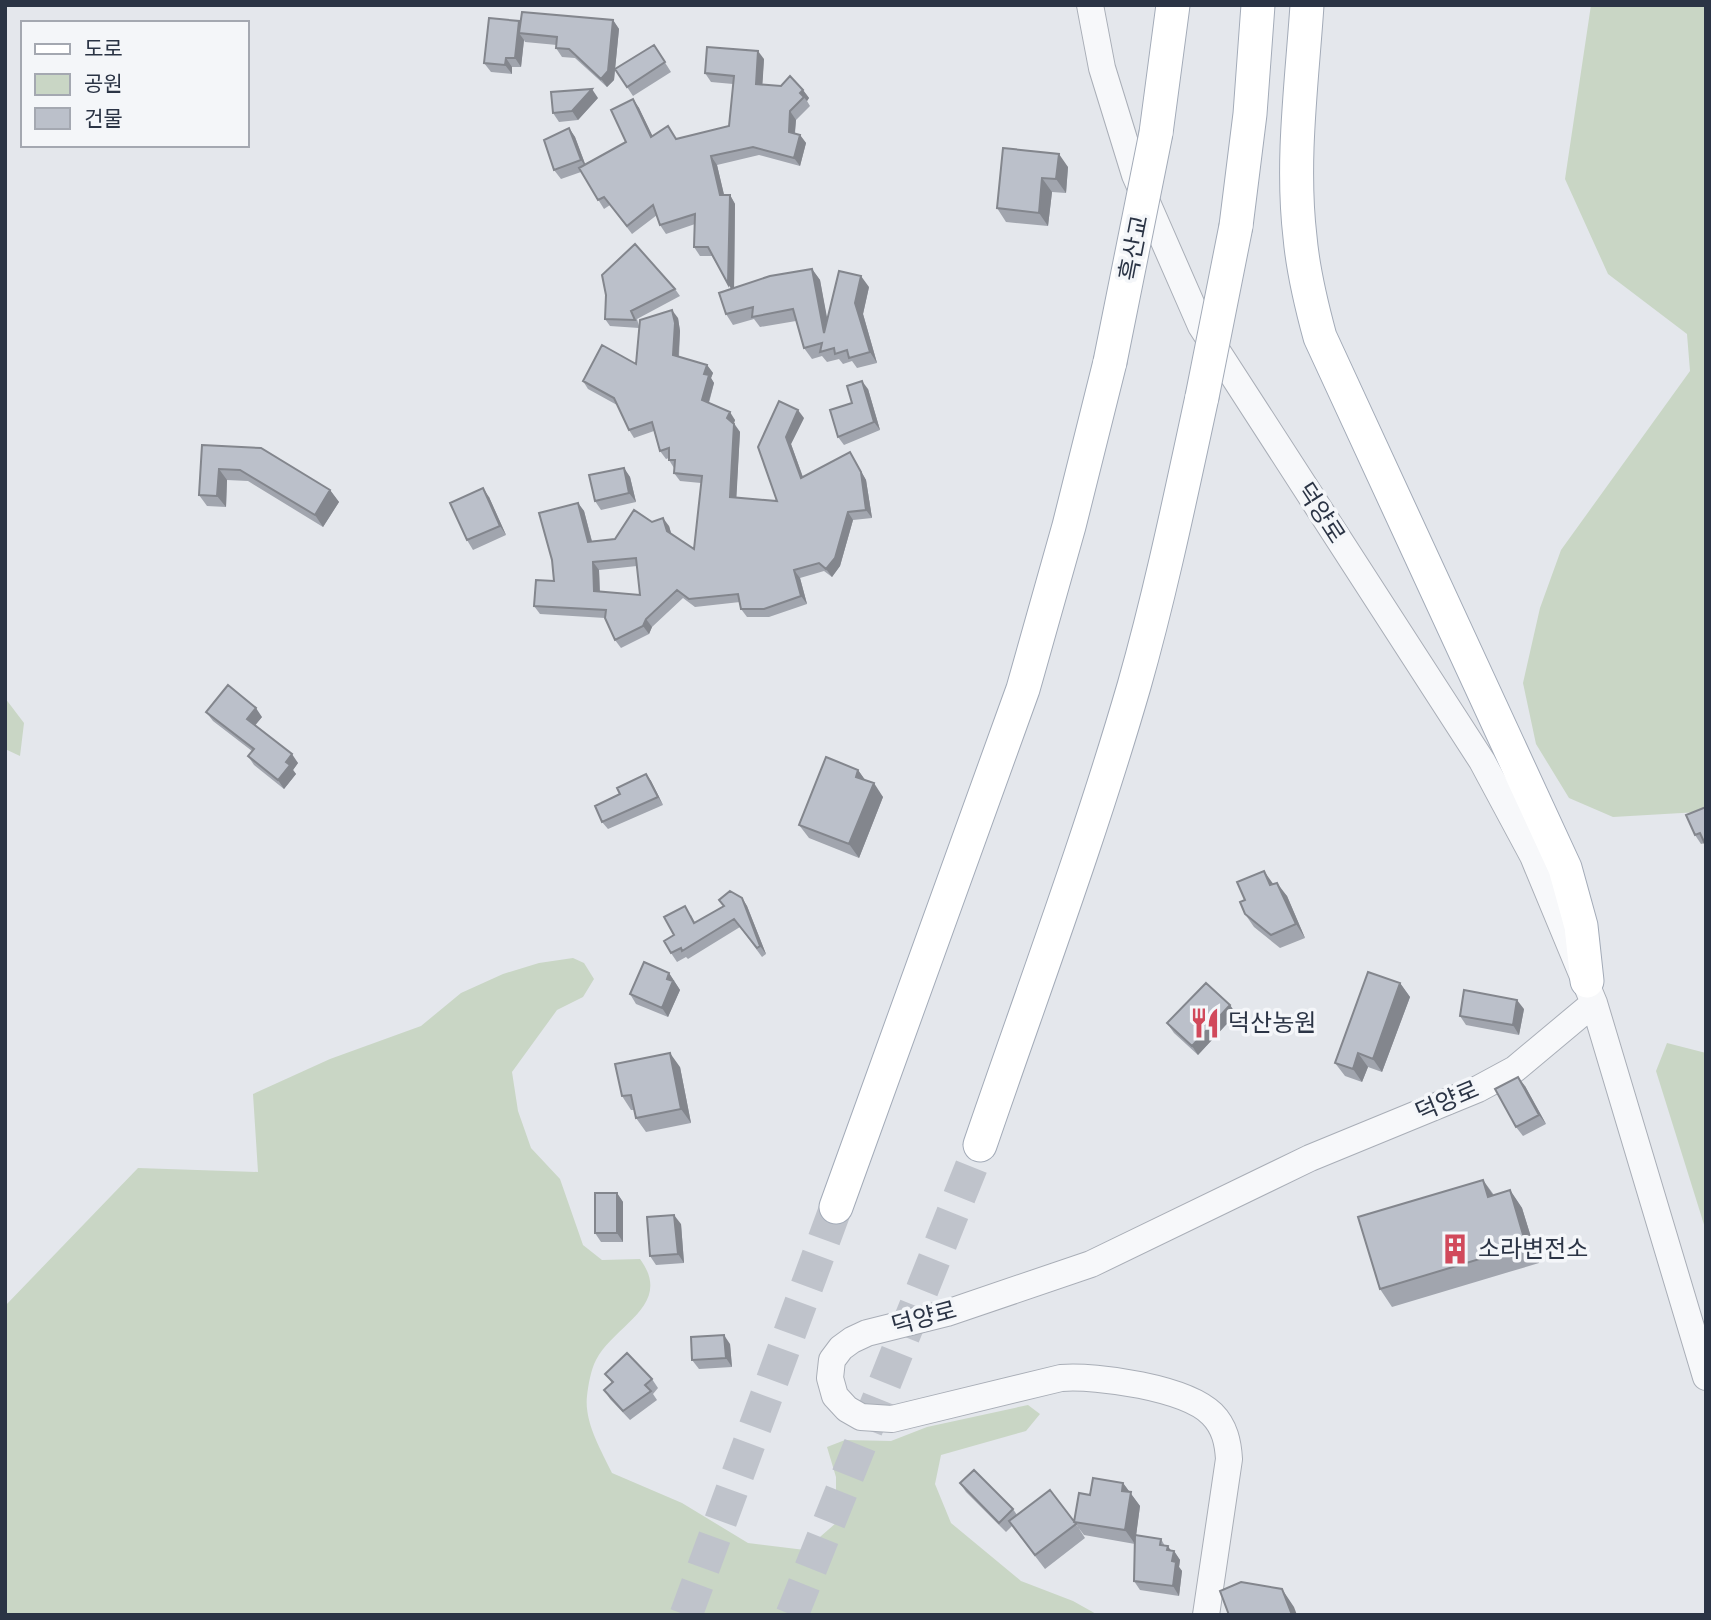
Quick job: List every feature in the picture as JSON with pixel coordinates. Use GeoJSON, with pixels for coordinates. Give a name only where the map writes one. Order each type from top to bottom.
{"type":"FeatureCollection","features":[{"type":"Feature","properties":{"kind":"main road","name":"흑산교"},"geometry":{"type":"LineString","coordinates":[[836,1207],[1023,689],[1069,526],[1110,362],[1156,133],[1173,5]]}},
{"type":"Feature","properties":{"kind":"main road"},"geometry":{"type":"LineString","coordinates":[[980,1145],[1107,775],[1158,596],[1236,226],[1250,114],[1258,5]]}},
{"type":"Feature","properties":{"kind":"main road"},"geometry":{"type":"LineString","coordinates":[[1307,5],[1298,171],[1299,236],[1320,337],[1565,868],[1581,926],[1590,992]]}},
{"type":"Feature","properties":{"kind":"street","name":"덕양로"},"geometry":{"type":"LineString","coordinates":[[1090,5],[1101,68],[1135,175],[1201,326],[1502,794],[1533,856],[1590,992],[1706,1377]]}},
{"type":"Feature","properties":{"kind":"street","name":"덕양로"},"geometry":{"type":"LineString","coordinates":[[1206,1615],[1229,1459],[1228,1441],[1212,1414],[1198,1404],[1143,1386],[1080,1376],[1061,1378],[879,1420],[860,1417],[847,1409],[835,1396],[830,1378],[832,1360],[841,1348],[867,1333],[947,1313],[1091,1264],[1310,1158],[1478,1089],[1515,1069],[1590,992]]}},
{"type":"Feature","properties":{"kind":"green space"},"geometry":{"type":"Polygon","coordinates":[[[1591,5],[1706,5],[1706,810],[1699,812],[1613,817],[1569,798],[1536,744],[1523,683],[1540,608],[1561,550],[1690,371],[1687,334],[1608,274],[1565,179],[1591,5]]]}},
{"type":"Feature","properties":{"kind":"green space"},"geometry":{"type":"Polygon","coordinates":[[[5,698],[24,723],[20,756],[5,749],[5,698]]]}},
{"type":"Feature","properties":{"kind":"green space"},"geometry":{"type":"Polygon","coordinates":[[[573,958],[584,963],[594,979],[583,997],[557,1010],[512,1072],[518,1111],[531,1148],[560,1179],[583,1245],[602,1260],[640,1259],[649,1275],[650,1289],[646,1302],[605,1347],[594,1364],[589,1383],[588,1416],[594,1436],[612,1473],[682,1503],[748,1543],[805,1550],[836,1523],[836,1477],[827,1447],[845,1440],[891,1441],[927,1427],[1028,1405],[1040,1414],[1026,1431],[941,1455],[935,1484],[951,1523],[1021,1581],[1073,1601],[1098,1615],[5,1615],[5,1306],[138,1168],[258,1172],[253,1094],[330,1059],[421,1026],[461,993],[503,974],[539,963],[573,958]]]}},
{"type":"Feature","properties":{"kind":"green space"},"geometry":{"type":"Polygon","coordinates":[[[1667,1043],[1706,1053],[1706,1231],[1656,1071],[1667,1043]]]}},
{"type":"Feature","properties":{"kind":"building"},"geometry":{"type":"Polygon","coordinates":[[[522,12],[613,20],[608,71],[601,79],[569,49],[556,48],[557,37],[519,33],[522,12]]]}},
{"type":"Feature","properties":{"kind":"building"},"geometry":{"type":"Polygon","coordinates":[[[489,18],[519,21],[515,58],[506,58],[505,65],[484,63],[489,18]]]}},
{"type":"Feature","properties":{"kind":"building"},"geometry":{"type":"Polygon","coordinates":[[[654,45],[665,62],[627,87],[615,69],[654,45]]]}},
{"type":"Feature","properties":{"kind":"building"},"geometry":{"type":"Polygon","coordinates":[[[707,47],[758,51],[756,84],[781,86],[790,76],[803,90],[800,93],[804,97],[790,111],[789,132],[800,135],[794,158],[753,147],[711,156],[720,195],[730,195],[728,284],[708,247],[694,247],[695,214],[660,225],[653,205],[627,226],[604,197],[598,200],[579,168],[626,142],[611,110],[633,99],[651,137],[668,126],[676,139],[729,126],[734,76],[705,73],[707,47]]]}},
{"type":"Feature","properties":{"kind":"building"},"geometry":{"type":"Polygon","coordinates":[[[592,89],[572,111],[553,113],[551,92],[592,89]]]}},
{"type":"Feature","properties":{"kind":"building"},"geometry":{"type":"Polygon","coordinates":[[[569,128],[581,160],[554,170],[544,140],[569,128]]]}},
{"type":"Feature","properties":{"kind":"building"},"geometry":{"type":"Polygon","coordinates":[[[1003,148],[1059,154],[1056,179],[1042,178],[1039,213],[997,208],[1003,148]]]}},
{"type":"Feature","properties":{"kind":"building"},"geometry":{"type":"Polygon","coordinates":[[[635,244],[675,289],[631,311],[635,320],[605,319],[606,295],[602,275],[635,244]]]}},
{"type":"Feature","properties":{"kind":"building"},"geometry":{"type":"Polygon","coordinates":[[[812,269],[824,333],[839,271],[861,276],[855,303],[870,352],[849,358],[847,350],[835,354],[834,348],[820,352],[822,343],[804,348],[793,309],[752,317],[753,307],[726,314],[719,293],[770,276],[812,269]]]}},
{"type":"Feature","properties":{"kind":"building"},"geometry":{"type":"Polygon","coordinates":[[[672,310],[675,323],[673,355],[707,365],[704,374],[709,375],[702,400],[730,412],[727,418],[734,424],[730,497],[777,501],[758,447],[779,401],[798,410],[786,437],[801,478],[850,452],[861,472],[866,510],[848,512],[835,558],[826,569],[819,563],[794,570],[801,596],[764,609],[741,609],[738,594],[689,599],[677,590],[646,619],[643,626],[615,640],[605,618],[606,610],[534,606],[536,580],[554,581],[552,560],[539,513],[578,503],[588,542],[615,539],[634,510],[652,522],[663,518],[667,531],[694,549],[702,476],[674,473],[675,460],[669,460],[669,448],[660,451],[652,422],[629,430],[614,398],[583,381],[602,345],[636,364],[640,320],[672,310]],[[636,558],[593,562],[594,591],[640,595],[636,558]]]}},
{"type":"Feature","properties":{"kind":"building"},"geometry":{"type":"Polygon","coordinates":[[[862,381],[874,422],[838,437],[830,410],[852,403],[847,386],[862,381]]]}},
{"type":"Feature","properties":{"kind":"building"},"geometry":{"type":"Polygon","coordinates":[[[202,445],[261,448],[330,490],[315,515],[240,470],[219,469],[217,496],[199,495],[202,445]]]}},
{"type":"Feature","properties":{"kind":"building"},"geometry":{"type":"Polygon","coordinates":[[[624,468],[629,493],[595,501],[589,475],[624,468]]]}},
{"type":"Feature","properties":{"kind":"building"},"geometry":{"type":"Polygon","coordinates":[[[483,488],[500,526],[467,540],[450,503],[483,488]]]}},
{"type":"Feature","properties":{"kind":"building"},"geometry":{"type":"Polygon","coordinates":[[[228,685],[256,708],[247,719],[292,754],[286,762],[290,765],[278,780],[248,756],[254,749],[206,712],[228,685]]]}},
{"type":"Feature","properties":{"kind":"building"},"geometry":{"type":"Polygon","coordinates":[[[826,757],[858,770],[856,777],[874,783],[849,844],[799,825],[826,757]]]}},
{"type":"Feature","properties":{"kind":"building"},"geometry":{"type":"Polygon","coordinates":[[[646,774],[658,797],[602,822],[595,806],[620,794],[617,788],[646,774]]]}},
{"type":"Feature","properties":{"kind":"building"},"geometry":{"type":"Polygon","coordinates":[[[1706,807],[1706,846],[1700,833],[1695,835],[1686,815],[1706,807]]]}},
{"type":"Feature","properties":{"kind":"building"},"geometry":{"type":"Polygon","coordinates":[[[1264,871],[1270,885],[1277,883],[1296,924],[1271,935],[1245,914],[1240,902],[1245,900],[1237,882],[1264,871]]]}},
{"type":"Feature","properties":{"kind":"building"},"geometry":{"type":"Polygon","coordinates":[[[730,891],[742,898],[760,946],[757,948],[734,919],[682,951],[681,948],[671,953],[664,941],[674,935],[664,917],[685,906],[694,923],[724,906],[719,900],[730,891]]]}},
{"type":"Feature","properties":{"kind":"building"},"geometry":{"type":"Polygon","coordinates":[[[644,962],[669,973],[667,979],[673,981],[662,1008],[630,994],[644,962]]]}},
{"type":"Feature","properties":{"kind":"building"},"geometry":{"type":"Polygon","coordinates":[[[1368,972],[1400,983],[1373,1059],[1358,1053],[1353,1069],[1335,1063],[1368,972]]]}},
{"type":"Feature","properties":{"kind":"building"},"geometry":{"type":"Polygon","coordinates":[[[1206,983],[1230,1005],[1192,1046],[1167,1023],[1206,983]]]}},
{"type":"Feature","properties":{"kind":"building"},"geometry":{"type":"Polygon","coordinates":[[[1464,990],[1517,1000],[1513,1025],[1460,1016],[1464,990]]]}},
{"type":"Feature","properties":{"kind":"building"},"geometry":{"type":"Polygon","coordinates":[[[670,1053],[681,1109],[636,1118],[631,1095],[622,1096],[615,1064],[670,1053]]]}},
{"type":"Feature","properties":{"kind":"building"},"geometry":{"type":"Polygon","coordinates":[[[1518,1077],[1539,1115],[1516,1127],[1495,1089],[1518,1077]]]}},
{"type":"Feature","properties":{"kind":"building","name":"소라변전소"},"geometry":{"type":"Polygon","coordinates":[[[1483,1180],[1488,1197],[1510,1190],[1526,1245],[1380,1289],[1358,1217],[1483,1180]]]}},
{"type":"Feature","properties":{"kind":"building"},"geometry":{"type":"Polygon","coordinates":[[[595,1193],[617,1193],[617,1233],[595,1233],[595,1193]]]}},
{"type":"Feature","properties":{"kind":"building"},"geometry":{"type":"Polygon","coordinates":[[[674,1215],[678,1254],[650,1256],[647,1217],[674,1215]]]}},
{"type":"Feature","properties":{"kind":"building"},"geometry":{"type":"Polygon","coordinates":[[[724,1335],[726,1358],[692,1360],[691,1337],[724,1335]]]}},
{"type":"Feature","properties":{"kind":"building"},"geometry":{"type":"Polygon","coordinates":[[[627,1353],[652,1379],[645,1385],[651,1391],[623,1411],[604,1390],[613,1382],[605,1374],[627,1353]]]}},
{"type":"Feature","properties":{"kind":"building"},"geometry":{"type":"Polygon","coordinates":[[[974,1470],[1013,1509],[999,1523],[960,1483],[974,1470]]]}},
{"type":"Feature","properties":{"kind":"building"},"geometry":{"type":"Polygon","coordinates":[[[1093,1478],[1123,1483],[1122,1491],[1131,1492],[1125,1530],[1074,1522],[1079,1493],[1090,1495],[1093,1478]]]}},
{"type":"Feature","properties":{"kind":"building"},"geometry":{"type":"Polygon","coordinates":[[[1050,1490],[1076,1524],[1035,1555],[1009,1521],[1050,1490]]]}},
{"type":"Feature","properties":{"kind":"building"},"geometry":{"type":"Polygon","coordinates":[[[1135,1535],[1161,1539],[1160,1545],[1168,1546],[1167,1550],[1174,1551],[1172,1561],[1176,1562],[1173,1586],[1134,1581],[1135,1535]]]}},
{"type":"Feature","properties":{"kind":"building"},"geometry":{"type":"Polygon","coordinates":[[[1241,1582],[1282,1589],[1292,1615],[1229,1615],[1220,1591],[1241,1582]]]}},
{"type":"Feature","properties":{"kind":"tunnel"},"geometry":{"type":"LineString","coordinates":[[792,1615],[980,1145]]}},
{"type":"Feature","properties":{"kind":"tunnel"},"geometry":{"type":"LineString","coordinates":[[686,1615],[836,1207]]}},
{"type":"Feature","properties":{"kind":"place","name":"덕산농원"},"geometry":{"type":"Point","coordinates":[1205,1023]}},
{"type":"Feature","properties":{"kind":"place","name":"소라변전소"},"geometry":{"type":"Point","coordinates":[1455,1249]}}]}
